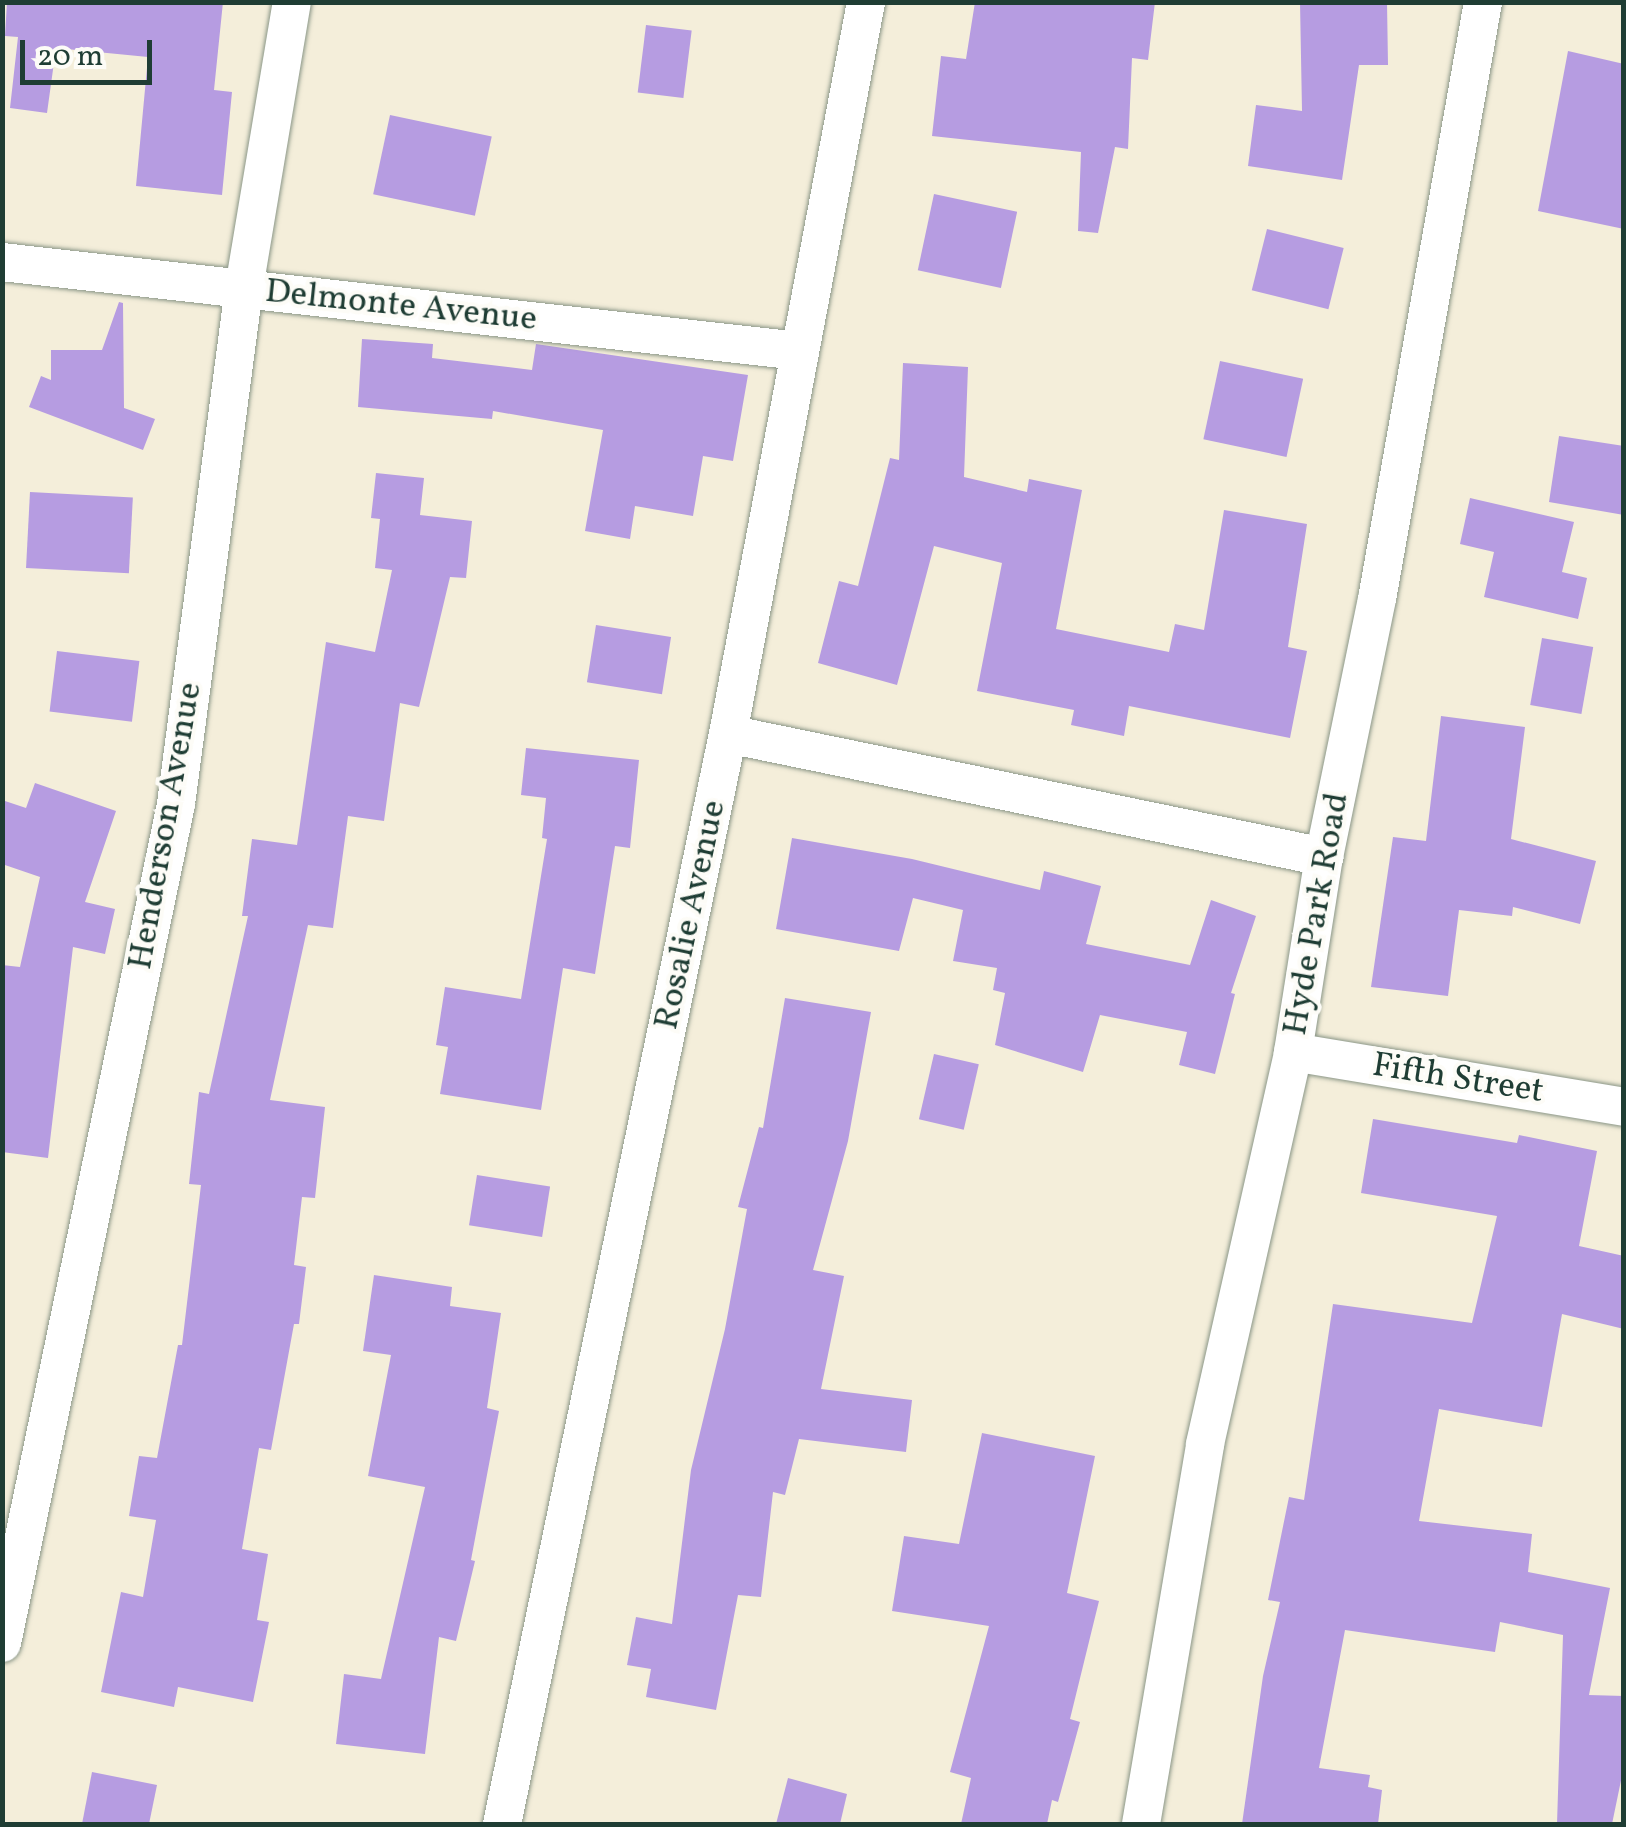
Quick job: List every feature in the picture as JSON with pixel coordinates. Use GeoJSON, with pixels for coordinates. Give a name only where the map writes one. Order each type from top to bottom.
{"type":"FeatureCollection","features":[{"type":"Feature","properties":{"kind":"street","name":"Henderson Avenue"},"geometry":{"type":"LineString","coordinates":[[2,1642],[176,804],[244,288],[292,2]]}},
{"type":"Feature","properties":{"kind":"street","name":"Rosalie Avenue"},"geometry":{"type":"LineString","coordinates":[[502,1824],[728,734],[866,2]]}},
{"type":"Feature","properties":{"kind":"street","name":"Hyde Park Road"},"geometry":{"type":"LineString","coordinates":[[1141,1824],[1205,1444],[1292,1052],[1324,857],[1378,600],[1484,2]]}},
{"type":"Feature","properties":{"kind":"street","name":"Delmonte Avenue"},"geometry":{"type":"LineString","coordinates":[[2,262],[798,351]]}},
{"type":"Feature","properties":{"kind":"street"},"geometry":{"type":"LineString","coordinates":[[728,734],[1324,857]]}},
{"type":"Feature","properties":{"kind":"street","name":"Fifth Street"},"geometry":{"type":"LineString","coordinates":[[1292,1052],[1624,1107]]}},
{"type":"Feature","properties":{"kind":"building"},"geometry":{"type":"Polygon","coordinates":[[[7,2],[223,2],[214,90],[232,92],[222,195],[136,186],[148,57],[56,48],[47,113],[10,108],[18,37],[5,36],[7,2]]]}},
{"type":"Feature","properties":{"kind":"building"},"geometry":{"type":"Polygon","coordinates":[[[975,2],[1155,2],[1148,60],[1132,58],[1128,149],[1115,147],[1098,233],[1078,231],[1081,152],[932,136],[941,56],[966,59],[975,2]]]}},
{"type":"Feature","properties":{"kind":"building"},"geometry":{"type":"Polygon","coordinates":[[[1300,2],[1387,2],[1388,65],[1359,65],[1342,180],[1248,166],[1256,105],[1302,111],[1300,2]]]}},
{"type":"Feature","properties":{"kind":"building"},"geometry":{"type":"Polygon","coordinates":[[[646,25],[692,31],[683,98],[638,92],[646,25]]]}},
{"type":"Feature","properties":{"kind":"building"},"geometry":{"type":"Polygon","coordinates":[[[1568,51],[1624,64],[1624,229],[1538,211],[1568,51]]]}},
{"type":"Feature","properties":{"kind":"building"},"geometry":{"type":"Polygon","coordinates":[[[390,115],[492,137],[475,216],[373,194],[390,115]]]}},
{"type":"Feature","properties":{"kind":"building"},"geometry":{"type":"Polygon","coordinates":[[[934,194],[1017,212],[1001,288],[918,270],[934,194]]]}},
{"type":"Feature","properties":{"kind":"building"},"geometry":{"type":"Polygon","coordinates":[[[1267,229],[1344,248],[1328,309],[1252,290],[1267,229]]]}},
{"type":"Feature","properties":{"kind":"building"},"geometry":{"type":"Polygon","coordinates":[[[119,302],[123,303],[124,408],[155,419],[143,450],[29,407],[41,376],[51,380],[51,350],[102,350],[119,302]]]}},
{"type":"Feature","properties":{"kind":"building"},"geometry":{"type":"Polygon","coordinates":[[[362,339],[433,344],[432,358],[532,370],[536,344],[748,375],[733,461],[703,456],[693,516],[635,506],[630,539],[585,531],[603,430],[493,411],[492,419],[358,407],[362,339]]]}},
{"type":"Feature","properties":{"kind":"building"},"geometry":{"type":"Polygon","coordinates":[[[1220,361],[1303,379],[1287,457],[1203,439],[1220,361]]]}},
{"type":"Feature","properties":{"kind":"building"},"geometry":{"type":"Polygon","coordinates":[[[903,363],[968,367],[964,477],[1027,492],[1029,479],[1082,490],[1056,629],[1169,652],[1175,624],[1204,630],[1224,510],[1307,524],[1288,647],[1307,651],[1290,738],[1129,706],[1124,736],[1071,725],[1074,710],[977,691],[1002,563],[934,546],[897,685],[818,663],[839,581],[858,586],[890,458],[899,460],[903,363]]]}},
{"type":"Feature","properties":{"kind":"building"},"geometry":{"type":"Polygon","coordinates":[[[1559,436],[1624,446],[1624,515],[1549,502],[1559,436]]]}},
{"type":"Feature","properties":{"kind":"building"},"geometry":{"type":"Polygon","coordinates":[[[376,473],[424,478],[420,515],[472,521],[466,578],[450,577],[419,707],[400,703],[384,821],[348,816],[333,928],[308,925],[270,1100],[325,1107],[315,1198],[302,1197],[294,1265],[306,1267],[299,1324],[294,1324],[271,1450],[259,1448],[242,1549],[268,1554],[257,1620],[269,1622],[253,1702],[178,1687],[174,1707],[101,1692],[121,1592],[143,1597],[156,1520],[129,1516],[139,1456],[157,1458],[178,1345],[182,1345],[201,1185],[189,1184],[199,1092],[209,1094],[248,916],[242,916],[252,839],[297,845],[326,642],[375,652],[392,570],[375,568],[380,519],[371,518],[376,473]]]}},
{"type":"Feature","properties":{"kind":"building"},"geometry":{"type":"Polygon","coordinates":[[[30,492],[133,497],[129,573],[26,568],[30,492]]]}},
{"type":"Feature","properties":{"kind":"building"},"geometry":{"type":"Polygon","coordinates":[[[1470,498],[1574,522],[1562,572],[1587,578],[1578,619],[1484,597],[1494,552],[1460,544],[1470,498]]]}},
{"type":"Feature","properties":{"kind":"building"},"geometry":{"type":"Polygon","coordinates":[[[596,625],[671,637],[662,694],[587,682],[596,625]]]}},
{"type":"Feature","properties":{"kind":"building"},"geometry":{"type":"Polygon","coordinates":[[[1542,638],[1593,647],[1581,714],[1530,705],[1542,638]]]}},
{"type":"Feature","properties":{"kind":"building"},"geometry":{"type":"Polygon","coordinates":[[[57,651],[139,661],[132,722],[50,712],[57,651]]]}},
{"type":"Feature","properties":{"kind":"building"},"geometry":{"type":"Polygon","coordinates":[[[1441,716],[1525,727],[1511,839],[1596,861],[1580,924],[1513,907],[1512,916],[1459,910],[1448,996],[1371,987],[1393,837],[1426,841],[1441,716]]]}},
{"type":"Feature","properties":{"kind":"building"},"geometry":{"type":"Polygon","coordinates":[[[526,748],[639,760],[630,848],[615,846],[595,974],[563,968],[541,1110],[440,1094],[448,1047],[436,1045],[445,987],[521,999],[547,839],[542,838],[546,798],[521,795],[526,748]]]}},
{"type":"Feature","properties":{"kind":"building"},"geometry":{"type":"Polygon","coordinates":[[[35,783],[116,811],[85,902],[115,909],[105,954],[73,947],[48,1158],[2,1152],[2,965],[20,967],[40,877],[2,864],[2,800],[26,808],[35,783]]]}},
{"type":"Feature","properties":{"kind":"building"},"geometry":{"type":"Polygon","coordinates":[[[792,838],[912,859],[1040,890],[1044,871],[1101,886],[1086,944],[1190,965],[1211,900],[1256,916],[1231,993],[1235,994],[1215,1074],[1179,1065],[1187,1032],[1100,1015],[1083,1072],[995,1045],[1005,993],[993,990],[997,968],[953,961],[963,910],[913,898],[899,951],[776,929],[792,838]]]}},
{"type":"Feature","properties":{"kind":"building"},"geometry":{"type":"Polygon","coordinates":[[[785,998],[871,1012],[848,1141],[813,1270],[844,1276],[821,1389],[912,1400],[906,1452],[799,1439],[785,1495],[773,1492],[761,1597],[738,1595],[716,1710],[646,1697],[651,1669],[627,1665],[636,1617],[672,1624],[691,1470],[725,1329],[747,1209],[738,1207],[759,1127],[763,1128],[785,998]]]}},
{"type":"Feature","properties":{"kind":"building"},"geometry":{"type":"Polygon","coordinates":[[[934,1054],[979,1064],[964,1130],[919,1119],[934,1054]]]}},
{"type":"Feature","properties":{"kind":"building"},"geometry":{"type":"Polygon","coordinates":[[[1373,1119],[1517,1143],[1519,1135],[1597,1151],[1579,1246],[1624,1256],[1624,1329],[1562,1314],[1542,1427],[1439,1409],[1419,1521],[1532,1534],[1528,1572],[1610,1588],[1589,1695],[1624,1696],[1624,1766],[1612,1824],[1557,1824],[1563,1635],[1500,1622],[1495,1652],[1345,1630],[1319,1768],[1370,1775],[1368,1787],[1382,1790],[1378,1824],[1242,1824],[1263,1676],[1280,1602],[1268,1600],[1289,1497],[1304,1500],[1333,1304],[1472,1323],[1497,1216],[1361,1193],[1373,1119]]]}},
{"type":"Feature","properties":{"kind":"building"},"geometry":{"type":"Polygon","coordinates":[[[477,1175],[550,1187],[542,1237],[469,1225],[477,1175]]]}},
{"type":"Feature","properties":{"kind":"building"},"geometry":{"type":"Polygon","coordinates":[[[374,1275],[452,1287],[450,1306],[501,1313],[487,1408],[499,1411],[471,1560],[475,1561],[456,1641],[439,1637],[425,1754],[336,1744],[344,1674],[381,1679],[425,1487],[368,1476],[391,1355],[363,1351],[374,1275]]]}},
{"type":"Feature","properties":{"kind":"building"},"geometry":{"type":"Polygon","coordinates":[[[982,1433],[1095,1456],[1067,1593],[1099,1601],[1070,1719],[1080,1722],[1058,1802],[1052,1800],[1047,1824],[961,1824],[971,1778],[950,1772],[989,1626],[892,1611],[904,1536],[959,1544],[982,1433]]]}},
{"type":"Feature","properties":{"kind":"building"},"geometry":{"type":"Polygon","coordinates":[[[92,1772],[157,1785],[149,1824],[82,1824],[92,1772]]]}},
{"type":"Feature","properties":{"kind":"building"},"geometry":{"type":"Polygon","coordinates":[[[788,1778],[847,1794],[840,1824],[776,1824],[788,1778]]]}}]}
